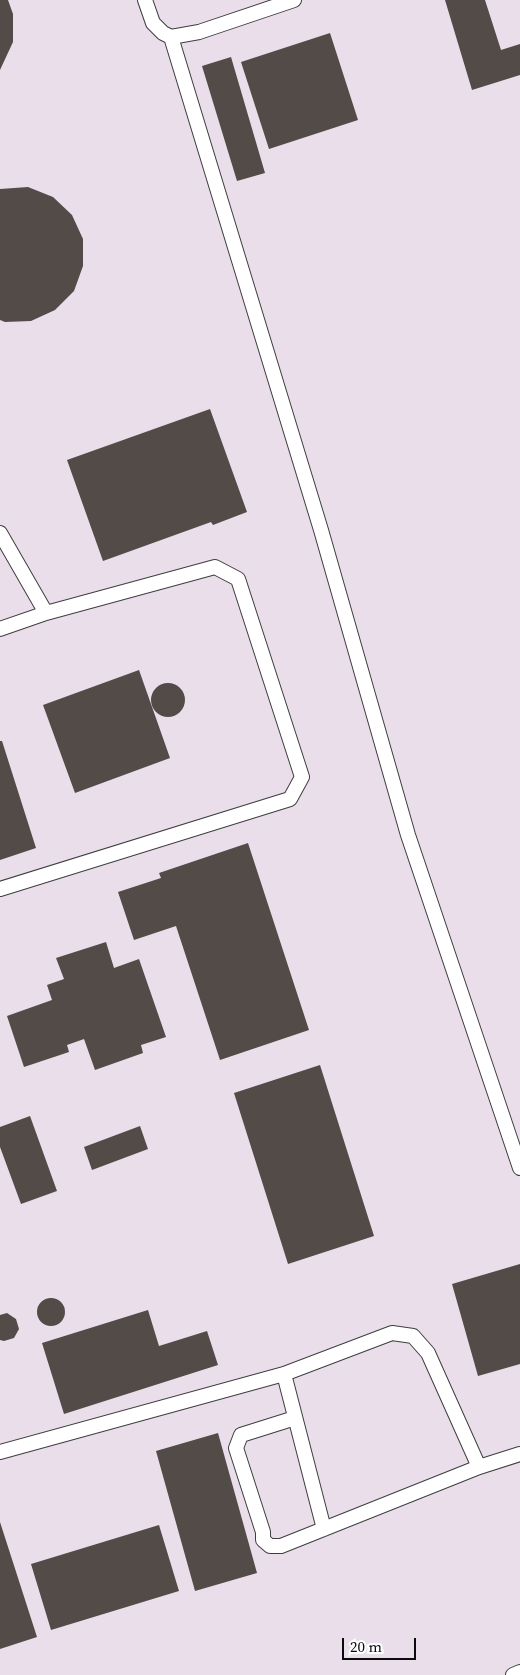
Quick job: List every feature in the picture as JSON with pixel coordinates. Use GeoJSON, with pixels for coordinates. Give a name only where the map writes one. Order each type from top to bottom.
{"type":"FeatureCollection","features":[{"type":"Feature","properties":{"kind":"lane"},"geometry":{"type":"LineString","coordinates":[[145,0],[153,23],[171,37],[200,32],[294,0]]}},
{"type":"Feature","properties":{"kind":"lane"},"geometry":{"type":"LineString","coordinates":[[171,37],[321,530],[408,836],[520,1168]]}},
{"type":"Feature","properties":{"kind":"lane"},"geometry":{"type":"LineString","coordinates":[[0,533],[46,613]]}},
{"type":"Feature","properties":{"kind":"lane"},"geometry":{"type":"LineString","coordinates":[[0,629],[46,613],[215,566],[238,578],[302,777],[290,799],[0,889]]}},
{"type":"Feature","properties":{"kind":"lane"},"geometry":{"type":"LineString","coordinates":[[0,1452],[284,1374],[392,1333],[412,1336],[428,1353],[478,1467]]}},
{"type":"Feature","properties":{"kind":"lane"},"geometry":{"type":"LineString","coordinates":[[284,1374],[324,1529]]}},
{"type":"Feature","properties":{"kind":"lane"},"geometry":{"type":"LineString","coordinates":[[295,1418],[241,1435],[236,1448],[263,1532],[263,1540],[270,1546],[281,1546],[478,1467],[520,1454]]}},
{"type":"Feature","properties":{"kind":"lane"},"geometry":{"type":"LineString","coordinates":[[512,1675],[520,1672]]}},
{"type":"Feature","properties":{"kind":"shaded area"},"geometry":{"type":"Polygon","coordinates":[[[0,0],[520,0],[520,1675],[0,1675],[0,0]]]}},
{"type":"Feature","properties":{"kind":"building"},"geometry":{"type":"Polygon","coordinates":[[[0,0],[8,0],[13,14],[13,42],[0,70],[0,0]]]}},
{"type":"Feature","properties":{"kind":"building"},"geometry":{"type":"Polygon","coordinates":[[[445,0],[485,0],[501,50],[520,44],[520,75],[472,90],[445,0]]]}},
{"type":"Feature","properties":{"kind":"building"},"geometry":{"type":"Polygon","coordinates":[[[330,33],[358,120],[269,149],[241,62],[330,33]]]}},
{"type":"Feature","properties":{"kind":"building"},"geometry":{"type":"Polygon","coordinates":[[[231,57],[265,173],[237,181],[202,66],[231,57]]]}},
{"type":"Feature","properties":{"kind":"building"},"geometry":{"type":"Polygon","coordinates":[[[28,187],[53,197],[72,215],[83,239],[83,266],[74,291],[55,310],[31,321],[5,322],[0,320],[0,189],[28,187]]]}},
{"type":"Feature","properties":{"kind":"building"},"geometry":{"type":"Polygon","coordinates":[[[210,409],[247,512],[213,525],[211,522],[103,561],[67,460],[210,409]]]}},
{"type":"Feature","properties":{"kind":"building"},"geometry":{"type":"Polygon","coordinates":[[[139,670],[170,758],[75,793],[43,705],[139,670]]]}},
{"type":"Feature","properties":{"kind":"building"},"geometry":{"type":"Polygon","coordinates":[[[168,683],[180,688],[185,700],[180,712],[168,717],[156,712],[151,700],[156,688],[168,683]]]}},
{"type":"Feature","properties":{"kind":"building"},"geometry":{"type":"Polygon","coordinates":[[[0,741],[2,741],[36,848],[0,860],[0,741]]]}},
{"type":"Feature","properties":{"kind":"building"},"geometry":{"type":"Polygon","coordinates":[[[248,843],[309,1030],[220,1060],[176,926],[134,940],[118,892],[161,878],[159,873],[248,843]]]}},
{"type":"Feature","properties":{"kind":"building"},"geometry":{"type":"Polygon","coordinates":[[[106,942],[114,968],[139,959],[166,1037],[141,1045],[143,1053],[95,1070],[84,1039],[67,1045],[69,1052],[24,1067],[7,1016],[52,1000],[47,985],[64,979],[56,958],[106,942]]]}},
{"type":"Feature","properties":{"kind":"building"},"geometry":{"type":"Polygon","coordinates":[[[320,1065],[374,1236],[288,1264],[234,1093],[320,1065]]]}},
{"type":"Feature","properties":{"kind":"building"},"geometry":{"type":"Polygon","coordinates":[[[30,1116],[57,1191],[21,1204],[0,1147],[0,1127],[30,1116]]]}},
{"type":"Feature","properties":{"kind":"building"},"geometry":{"type":"Polygon","coordinates":[[[140,1126],[148,1149],[92,1170],[84,1147],[140,1126]]]}},
{"type":"Feature","properties":{"kind":"building"},"geometry":{"type":"Polygon","coordinates":[[[520,1264],[520,1364],[478,1376],[452,1284],[520,1264]]]}},
{"type":"Feature","properties":{"kind":"building"},"geometry":{"type":"Polygon","coordinates":[[[51,1298],[61,1302],[65,1312],[61,1322],[51,1326],[41,1322],[37,1312],[41,1302],[51,1298]]]}},
{"type":"Feature","properties":{"kind":"building"},"geometry":{"type":"Polygon","coordinates":[[[148,1310],[159,1346],[207,1331],[218,1365],[64,1414],[42,1343],[148,1310]]]}},
{"type":"Feature","properties":{"kind":"building"},"geometry":{"type":"Polygon","coordinates":[[[7,1313],[16,1319],[19,1329],[14,1338],[4,1341],[0,1340],[0,1315],[7,1313]]]}},
{"type":"Feature","properties":{"kind":"building"},"geometry":{"type":"Polygon","coordinates":[[[218,1433],[257,1573],[195,1591],[156,1451],[218,1433]]]}},
{"type":"Feature","properties":{"kind":"building"},"geometry":{"type":"Polygon","coordinates":[[[0,1522],[37,1637],[0,1649],[0,1522]]]}},
{"type":"Feature","properties":{"kind":"building"},"geometry":{"type":"Polygon","coordinates":[[[159,1525],[179,1591],[51,1630],[31,1564],[159,1525]]]}}]}
